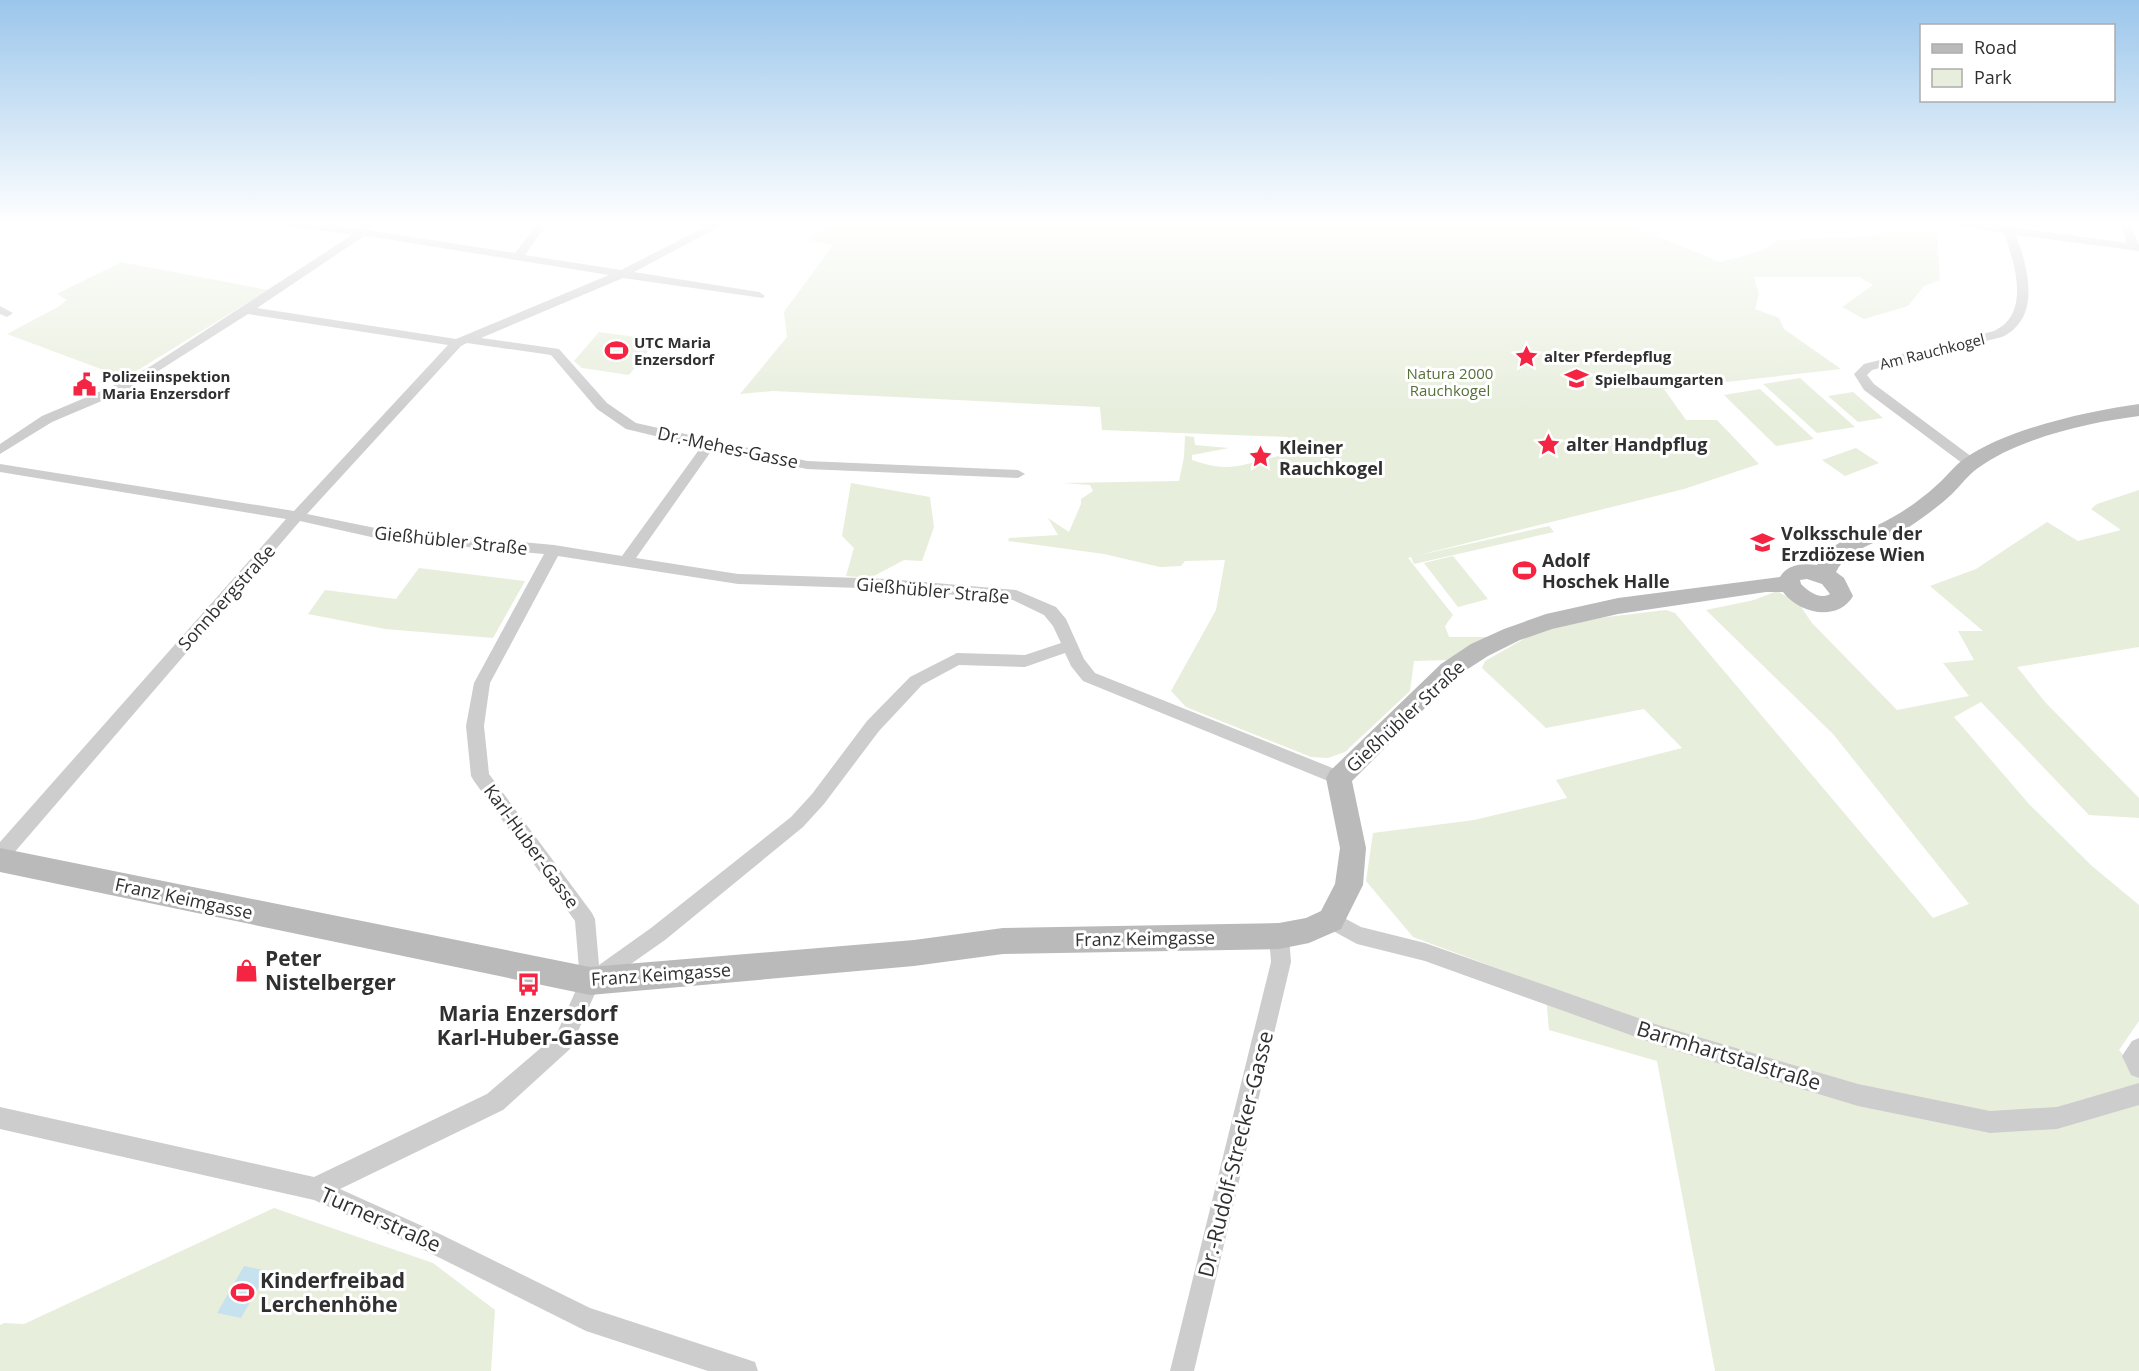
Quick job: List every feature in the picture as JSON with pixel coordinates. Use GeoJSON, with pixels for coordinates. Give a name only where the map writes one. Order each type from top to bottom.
{"type":"FeatureCollection","features":[{"type":"Feature","properties":{"kind":"main road"},"geometry":{"type":"LineString","coordinates":[[1823,575],[1827,564],[1841,551],[1868,536],[1888,530],[1924,508],[1971,463],[1991,451],[2029,436],[2137,412]]}},
{"type":"Feature","properties":{"kind":"main road"},"geometry":{"type":"LineString","coordinates":[[1798,572],[1823,575],[1832,580],[1841,592],[1839,601],[1824,605],[1809,602],[1800,597],[1790,586],[1790,580],[1798,572]]}},
{"type":"Feature","properties":{"kind":"main road","name":"Gießhübler Straße"},"geometry":{"type":"LineString","coordinates":[[1339,778],[1449,670],[1480,650],[1511,635],[1554,620],[1626,606],[1731,592],[1761,584],[1790,586]]}},
{"type":"Feature","properties":{"kind":"main road"},"geometry":{"type":"LineString","coordinates":[[1331,920],[1349,885],[1353,848],[1339,778]]}},
{"type":"Feature","properties":{"kind":"main road","name":"Franz Keimgasse"},"geometry":{"type":"LineString","coordinates":[[0,860],[590,981],[914,952],[1003,941],[1279,936],[1309,930],[1331,920]]}},
{"type":"Feature","properties":{"kind":"street"},"geometry":{"type":"LineString","coordinates":[[0,450],[46,418],[100,397],[142,377],[248,310],[277,303],[304,285]]}},
{"type":"Feature","properties":{"kind":"street"},"geometry":{"type":"LineString","coordinates":[[463,341],[596,285]]}},
{"type":"Feature","properties":{"kind":"street"},"geometry":{"type":"LineString","coordinates":[[694,285],[759,296]]}},
{"type":"Feature","properties":{"kind":"street","name":"Am Rauchkogel"},"geometry":{"type":"LineString","coordinates":[[1971,463],[1869,387],[1860,374],[1868,367],[1998,334],[2010,328],[2018,319],[2020,285]]}},
{"type":"Feature","properties":{"kind":"street","name":"Dr.-Mehes-Gasse"},"geometry":{"type":"LineString","coordinates":[[248,310],[555,352],[602,406],[631,426],[709,445],[807,465],[1018,474]]}},
{"type":"Feature","properties":{"kind":"street","name":"Sonnbergstraße"},"geometry":{"type":"LineString","coordinates":[[0,855],[297,516],[463,341]]}},
{"type":"Feature","properties":{"kind":"street"},"geometry":{"type":"LineString","coordinates":[[626,562],[709,445]]}},
{"type":"Feature","properties":{"kind":"street","name":"Gießhübler Straße"},"geometry":{"type":"LineString","coordinates":[[0,468],[297,516],[380,534],[554,550],[738,579],[890,584],[1016,595],[1050,611],[1060,623],[1077,662],[1089,677],[1339,778]]}},
{"type":"Feature","properties":{"kind":"street","name":"Karl-Huber-Gasse"},"geometry":{"type":"LineString","coordinates":[[554,550],[482,683],[475,726],[480,776],[585,919],[590,981]]}},
{"type":"Feature","properties":{"kind":"street"},"geometry":{"type":"LineString","coordinates":[[315,1189],[495,1101],[562,1042],[590,981],[658,934],[797,822],[818,799],[873,726],[916,681],[957,659],[1025,661],[1069,646]]}},
{"type":"Feature","properties":{"kind":"street","name":"Barmhartstalstraße"},"geometry":{"type":"LineString","coordinates":[[1331,920],[1357,935],[1425,952],[1661,1036],[1869,1097],[1990,1122],[2057,1118],[2139,1094]]}},
{"type":"Feature","properties":{"kind":"street","name":"Dr.-Rudolf-Strecker-Gasse"},"geometry":{"type":"LineString","coordinates":[[1182,1371],[1281,962],[1279,936]]}},
{"type":"Feature","properties":{"kind":"street"},"geometry":{"type":"LineString","coordinates":[[2139,1048],[2133,1056],[2139,1068]]}},
{"type":"Feature","properties":{"kind":"street","name":"Turnerstraße"},"geometry":{"type":"LineString","coordinates":[[0,1118],[315,1189],[432,1242],[586,1319],[746,1371]]}},
{"type":"Feature","properties":{"kind":"green space"},"geometry":{"type":"Polygon","coordinates":[[[75,285],[242,285],[268,290],[125,378],[7,334],[67,300],[57,294],[75,285]]]}},
{"type":"Feature","properties":{"kind":"green space","name":"Natura 2000 Rauchkogel"},"geometry":{"type":"Polygon","coordinates":[[[804,285],[1756,285],[1759,294],[1755,309],[1779,318],[1784,329],[1841,369],[1664,389],[1686,420],[1717,420],[1759,464],[1684,489],[1415,556],[1549,526],[1554,532],[1414,564],[1411,557],[1408,558],[1453,615],[1445,626],[1449,637],[1495,637],[1449,660],[1414,661],[1410,691],[1345,752],[1328,758],[1311,757],[1186,707],[1171,691],[1216,610],[1225,560],[1185,561],[1181,566],[1160,567],[1104,554],[1008,541],[1009,538],[1058,535],[1048,518],[1069,532],[1081,499],[1093,491],[1090,485],[1063,483],[1179,481],[1185,436],[1194,437],[1195,445],[1229,448],[1192,455],[1192,460],[1228,467],[1302,453],[1288,437],[1102,430],[1100,407],[773,391],[740,394],[787,337],[784,312],[804,285]]]}},
{"type":"Feature","properties":{"kind":"green space","name":"Natura 2000 Rauchkogel"},"geometry":{"type":"Polygon","coordinates":[[[1873,285],[1927,285],[1908,306],[1864,319],[1842,307],[1873,285]]]}},
{"type":"Feature","properties":{"kind":"green space","name":"UTC Maria Enzersdorf"},"geometry":{"type":"Polygon","coordinates":[[[599,332],[657,340],[629,375],[582,368],[574,361],[599,332]]]}},
{"type":"Feature","properties":{"kind":"green space"},"geometry":{"type":"Polygon","coordinates":[[[1800,378],[1855,427],[1817,433],[1763,384],[1800,378]]]}},
{"type":"Feature","properties":{"kind":"green space"},"geometry":{"type":"Polygon","coordinates":[[[1760,389],[1814,439],[1776,446],[1724,395],[1760,389]]]}},
{"type":"Feature","properties":{"kind":"green space"},"geometry":{"type":"Polygon","coordinates":[[[1853,392],[1883,418],[1858,422],[1828,396],[1853,392]]]}},
{"type":"Feature","properties":{"kind":"green space"},"geometry":{"type":"Polygon","coordinates":[[[1856,448],[1879,463],[1845,476],[1822,460],[1856,448]]]}},
{"type":"Feature","properties":{"kind":"green space"},"geometry":{"type":"Polygon","coordinates":[[[851,483],[930,497],[934,527],[922,561],[904,560],[870,578],[846,576],[854,548],[842,536],[851,483]]]}},
{"type":"Feature","properties":{"kind":"green space"},"geometry":{"type":"Polygon","coordinates":[[[2139,490],[2139,647],[2017,667],[2045,702],[2139,798],[2139,818],[2089,815],[1981,702],[1954,717],[2029,804],[2092,866],[2139,905],[2139,1021],[2119,1050],[2139,1075],[2139,1371],[1715,1371],[1657,1061],[1549,1030],[1545,986],[1413,937],[1366,881],[1373,833],[1474,820],[1567,798],[1556,780],[1682,748],[1644,709],[1546,728],[1482,668],[1485,661],[1536,632],[1590,619],[1666,610],[1675,613],[1933,918],[1969,904],[1833,734],[1706,610],[1754,600],[1777,591],[1799,604],[1812,623],[1897,710],[1969,696],[1943,663],[1974,660],[1958,631],[1983,631],[1930,586],[1976,569],[2047,522],[2078,541],[2121,530],[2091,509],[2097,504],[2139,490]]]}},
{"type":"Feature","properties":{"kind":"green space"},"geometry":{"type":"Polygon","coordinates":[[[1453,556],[1488,599],[1458,607],[1424,563],[1453,556]]]}},
{"type":"Feature","properties":{"kind":"green space"},"geometry":{"type":"Polygon","coordinates":[[[419,568],[525,581],[493,638],[385,629],[308,614],[325,590],[396,599],[419,568]]]}},
{"type":"Feature","properties":{"kind":"green space"},"geometry":{"type":"Polygon","coordinates":[[[274,1208],[433,1263],[495,1310],[491,1371],[0,1371],[0,1325],[4,1323],[24,1324],[274,1208]]]}},
{"type":"Feature","properties":{"kind":"water","name":"Kinderfreibad Lerchenhöhe"},"geometry":{"type":"Polygon","coordinates":[[[244,1266],[268,1271],[241,1318],[217,1313],[244,1266]]]}},
{"type":"Feature","properties":{"kind":"place","name":"UTC Maria Enzersdorf"},"geometry":{"type":"Point","coordinates":[616,351]}},
{"type":"Feature","properties":{"kind":"place","name":"alter Pferdepflug"},"geometry":{"type":"Point","coordinates":[1526,356]}},
{"type":"Feature","properties":{"kind":"place","name":"Spielbaumgarten"},"geometry":{"type":"Point","coordinates":[1577,379]}},
{"type":"Feature","properties":{"kind":"place","name":"Polizeiinspektion Maria Enzersdorf"},"geometry":{"type":"Point","coordinates":[84,385]}},
{"type":"Feature","properties":{"kind":"place","name":"alter Handpflug"},"geometry":{"type":"Point","coordinates":[1548,444]}},
{"type":"Feature","properties":{"kind":"place","name":"Kleiner Rauchkogel"},"geometry":{"type":"Point","coordinates":[1261,457]}},
{"type":"Feature","properties":{"kind":"place","name":"Volksschule der Erzdiözese Wien"},"geometry":{"type":"Point","coordinates":[1763,543]}},
{"type":"Feature","properties":{"kind":"place","name":"Adolf Hoschek Halle"},"geometry":{"type":"Point","coordinates":[1524,570]}},
{"type":"Feature","properties":{"kind":"place","name":"Peter Nistelberger"},"geometry":{"type":"Point","coordinates":[247,970]}},
{"type":"Feature","properties":{"kind":"place","name":"Maria Enzersdorf Karl-Huber-Gasse"},"geometry":{"type":"Point","coordinates":[528,985]}},
{"type":"Feature","properties":{"kind":"place","name":"Kinderfreibad Lerchenhöhe"},"geometry":{"type":"Point","coordinates":[242,1292]}}]}
